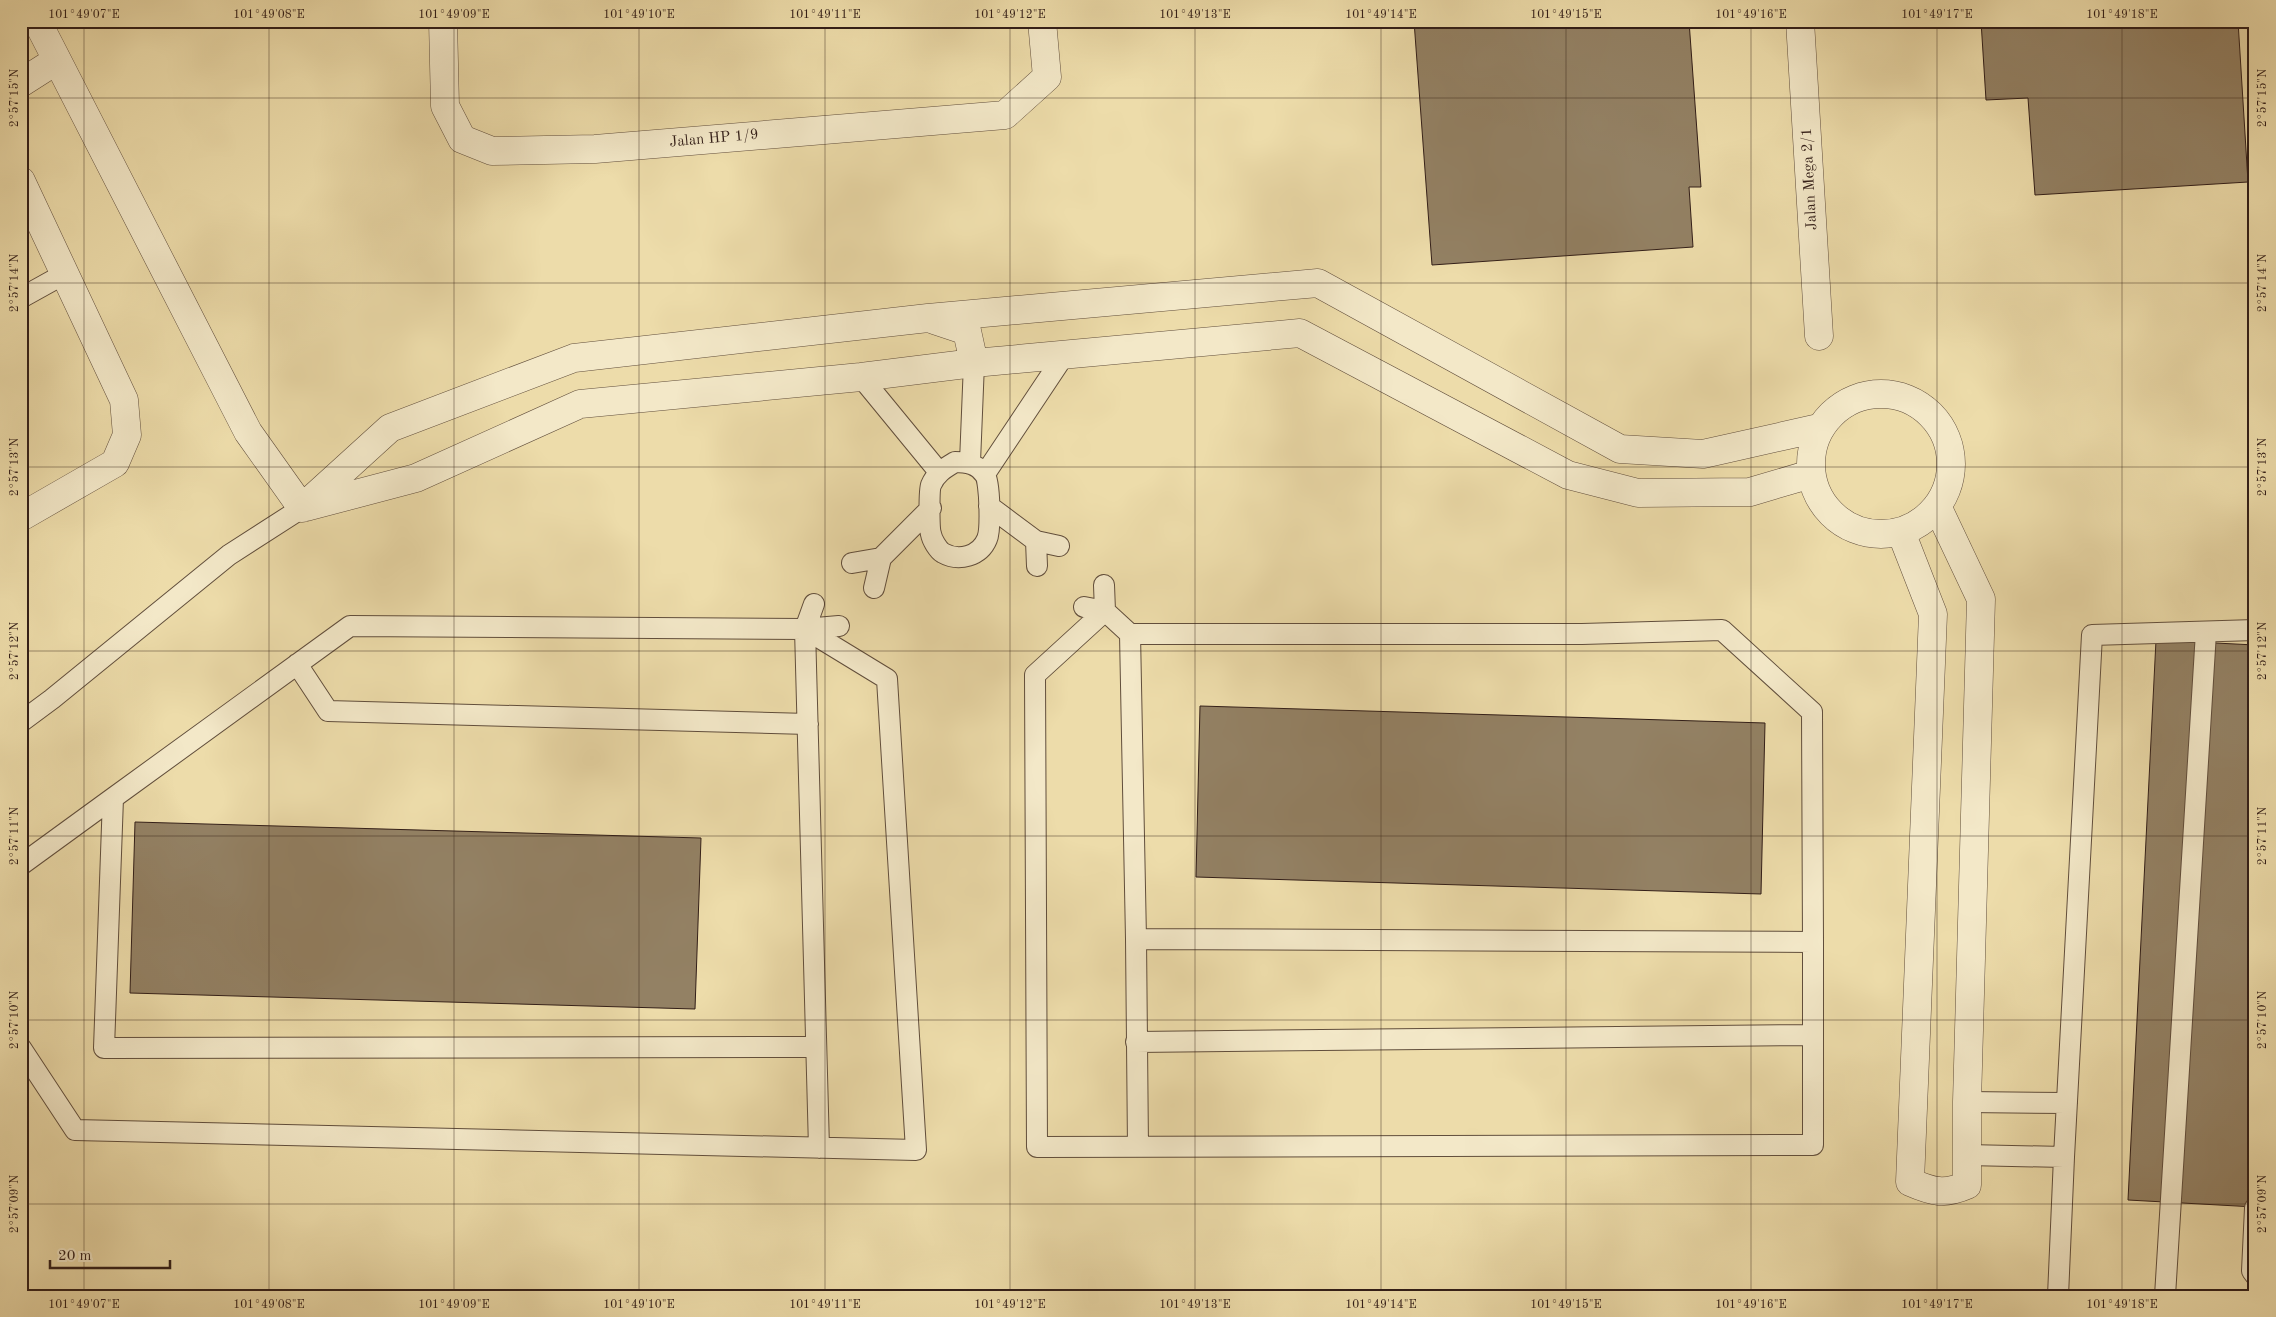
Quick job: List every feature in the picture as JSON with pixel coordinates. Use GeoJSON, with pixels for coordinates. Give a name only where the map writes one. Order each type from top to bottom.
{"type":"FeatureCollection","features":[{"type":"Feature","properties":{"kind":"street"},"geometry":{"type":"LineString","coordinates":[[37,21],[248,432],[302,508]]}},
{"type":"Feature","properties":{"kind":"street","name":"Jalan HP 1/9"},"geometry":{"type":"LineString","coordinates":[[443,21],[445,106],[462,139],[492,151],[595,149],[1005,115],[1048,77],[1042,21]]}},
{"type":"Feature","properties":{"kind":"street","name":"Jalan Mega 2/1"},"geometry":{"type":"LineString","coordinates":[[1800,21],[1819,336]]}},
{"type":"Feature","properties":{"kind":"street"},"geometry":{"type":"LineString","coordinates":[[21,83],[57,60]]}},
{"type":"Feature","properties":{"kind":"street"},"geometry":{"type":"LineString","coordinates":[[21,181],[66,273],[124,400],[128,435],[115,462],[21,517]]}},
{"type":"Feature","properties":{"kind":"street"},"geometry":{"type":"LineString","coordinates":[[302,508],[390,428],[574,358],[928,318],[1318,283],[1620,449],[1703,454],[1819,428]]}},
{"type":"Feature","properties":{"kind":"street"},"geometry":{"type":"LineString","coordinates":[[928,318],[967,330],[974,363]]}},
{"type":"Feature","properties":{"kind":"street"},"geometry":{"type":"LineString","coordinates":[[302,508],[416,478],[580,404],[861,377],[1065,354],[1300,333],[1568,475],[1638,493],[1750,492],[1811,474]]}},
{"type":"Feature","properties":{"kind":"street"},"geometry":{"type":"LineString","coordinates":[[1879,393],[1901,396],[1921,406],[1938,421],[1949,441],[1952,464],[1948,486],[1937,506],[1921,522],[1901,532],[1877,534],[1853,529],[1833,516],[1819,497],[1811,474],[1811,451],[1819,428],[1835,410],[1855,398],[1879,393]]}},
{"type":"Feature","properties":{"kind":"street"},"geometry":{"type":"LineString","coordinates":[[1901,532],[1933,614],[1910,1182],[1931,1191],[1952,1192],[1968,1185],[1967,1102],[1982,599],[1937,506]]}},
{"type":"Feature","properties":{"kind":"lane"},"geometry":{"type":"LineString","coordinates":[[21,298],[66,273]]}},
{"type":"Feature","properties":{"kind":"lane"},"geometry":{"type":"LineString","coordinates":[[977,468],[1065,354]]}},
{"type":"Feature","properties":{"kind":"lane"},"geometry":{"type":"LineString","coordinates":[[974,363],[977,468],[989,488],[988,538],[978,552],[966,558],[950,557],[940,552],[931,534],[930,486],[939,472],[955,462],[977,468]]}},
{"type":"Feature","properties":{"kind":"lane"},"geometry":{"type":"LineString","coordinates":[[861,377],[939,472]]}},
{"type":"Feature","properties":{"kind":"lane"},"geometry":{"type":"LineString","coordinates":[[989,506],[1036,541],[1060,546]]}},
{"type":"Feature","properties":{"kind":"lane"},"geometry":{"type":"LineString","coordinates":[[21,722],[52,700],[229,556],[302,508]]}},
{"type":"Feature","properties":{"kind":"lane"},"geometry":{"type":"LineString","coordinates":[[874,588],[881,558],[931,508]]}},
{"type":"Feature","properties":{"kind":"lane"},"geometry":{"type":"LineString","coordinates":[[1036,541],[1037,566]]}},
{"type":"Feature","properties":{"kind":"lane"},"geometry":{"type":"LineString","coordinates":[[852,563],[881,558]]}},
{"type":"Feature","properties":{"kind":"lane"},"geometry":{"type":"LineString","coordinates":[[1084,607],[1105,611],[1130,634],[1572,634],[1722,630],[1812,712],[1813,1145],[1037,1147],[1036,675],[1105,611],[1104,585]]}},
{"type":"Feature","properties":{"kind":"lane"},"geometry":{"type":"LineString","coordinates":[[814,604],[805,629],[819,1148]]}},
{"type":"Feature","properties":{"kind":"lane"},"geometry":{"type":"LineString","coordinates":[[21,865],[350,626],[805,629],[839,626]]}},
{"type":"Feature","properties":{"kind":"lane"},"geometry":{"type":"LineString","coordinates":[[21,1048],[75,1130],[916,1150],[887,679],[805,629]]}},
{"type":"Feature","properties":{"kind":"lane"},"geometry":{"type":"LineString","coordinates":[[2058,1296],[2092,635],[2255,630]]}},
{"type":"Feature","properties":{"kind":"lane"},"geometry":{"type":"LineString","coordinates":[[2165,1296],[2206,632]]}},
{"type":"Feature","properties":{"kind":"lane"},"geometry":{"type":"LineString","coordinates":[[1130,634],[1138,1147]]}},
{"type":"Feature","properties":{"kind":"lane"},"geometry":{"type":"LineString","coordinates":[[297,664],[328,711],[808,724]]}},
{"type":"Feature","properties":{"kind":"lane"},"geometry":{"type":"LineString","coordinates":[[114,798],[104,1048],[816,1047]]}},
{"type":"Feature","properties":{"kind":"lane"},"geometry":{"type":"LineString","coordinates":[[1136,939],[1813,942]]}},
{"type":"Feature","properties":{"kind":"lane"},"geometry":{"type":"LineString","coordinates":[[1136,1042],[1813,1035]]}},
{"type":"Feature","properties":{"kind":"lane"},"geometry":{"type":"LineString","coordinates":[[1967,1102],[2067,1103]]}},
{"type":"Feature","properties":{"kind":"lane"},"geometry":{"type":"LineString","coordinates":[[1968,1155],[2064,1157]]}},
{"type":"Feature","properties":{"kind":"lane"},"geometry":{"type":"LineString","coordinates":[[2255,1208],[2252,1271],[2255,1275]]}},
{"type":"Feature","properties":{"kind":"building"},"geometry":{"type":"Polygon","coordinates":[[[1414,21],[1689,21],[1701,187],[1689,187],[1693,247],[1432,265],[1414,21]]]}},
{"type":"Feature","properties":{"kind":"building"},"geometry":{"type":"Polygon","coordinates":[[[1981,21],[2238,21],[2248,182],[2035,195],[2028,98],[1986,100],[1981,21]]]}},
{"type":"Feature","properties":{"kind":"building"},"geometry":{"type":"Polygon","coordinates":[[[2156,640],[2255,645],[2255,1207],[2128,1200],[2156,640]]]}},
{"type":"Feature","properties":{"kind":"building"},"geometry":{"type":"Polygon","coordinates":[[[1200,706],[1765,723],[1761,894],[1196,877],[1200,706]]]}},
{"type":"Feature","properties":{"kind":"building"},"geometry":{"type":"Polygon","coordinates":[[[135,822],[701,838],[695,1009],[130,993],[135,822]]]}}]}
